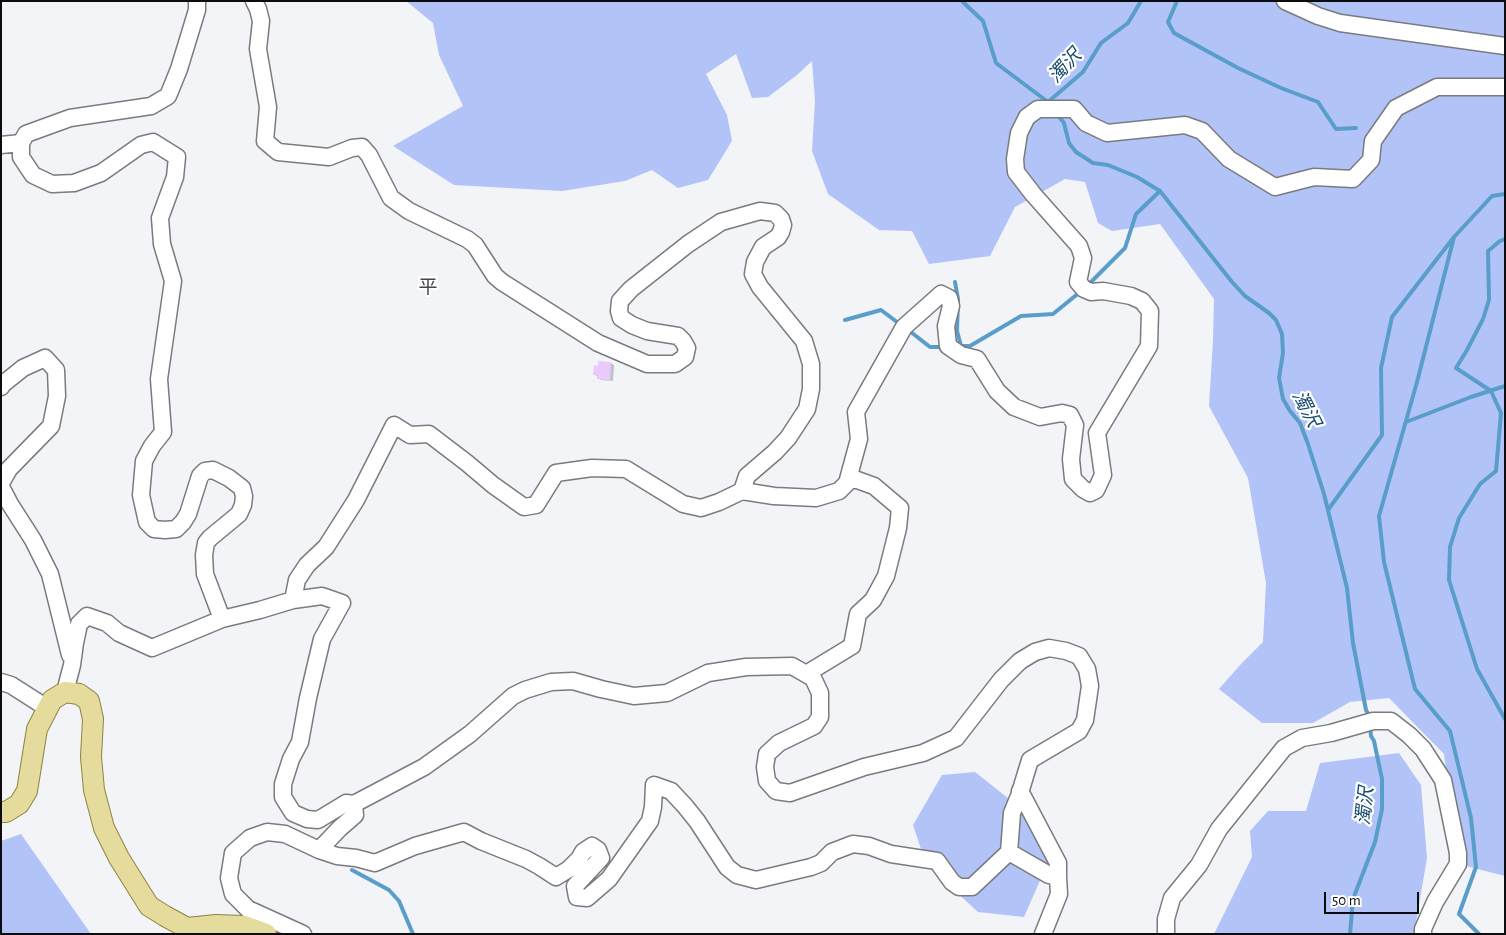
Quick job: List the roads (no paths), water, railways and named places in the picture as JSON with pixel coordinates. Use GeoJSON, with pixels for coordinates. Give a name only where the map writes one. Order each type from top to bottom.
{"type":"FeatureCollection","features":[{"type":"Feature","properties":{"kind":"main road"},"geometry":{"type":"LineString","coordinates":[[1,812],[6,812],[19,804],[27,791],[36,729],[52,700],[66,692],[79,694],[89,701],[93,719],[91,757],[94,790],[104,828],[119,858],[150,906],[187,928],[216,925],[244,926],[266,934]]}},
{"type":"Feature","properties":{"kind":"street"},"geometry":{"type":"LineString","coordinates":[[197,1],[197,10],[179,69],[168,96],[150,106],[70,118],[26,134],[21,143],[21,157],[33,175],[52,184],[74,183],[101,173],[140,145],[153,142],[177,157],[175,176],[160,218],[162,244],[173,281],[159,379],[163,432],[152,446],[144,461],[142,495],[147,522],[154,530],[165,530],[176,529],[183,522],[188,514],[200,476],[205,471],[213,470],[229,478],[242,488],[244,496],[243,505],[239,514],[210,538],[206,543],[204,555],[205,574],[222,619]]}},
{"type":"Feature","properties":{"kind":"street"},"geometry":{"type":"LineString","coordinates":[[254,1],[261,21],[258,49],[268,107],[265,141],[278,152],[329,157],[352,148],[362,148],[369,155],[392,198],[409,211],[467,239],[475,246],[495,276],[502,282],[598,343],[647,364],[675,364],[685,357],[687,348],[678,336],[632,326],[621,318],[619,311],[620,300],[688,244],[721,222],[760,211],[775,213],[781,219],[783,225],[781,232],[763,247],[755,262],[753,274],[760,287],[804,341],[812,364],[812,389],[807,409],[788,438],[747,476],[742,491]]}},
{"type":"Feature","properties":{"kind":"street"},"geometry":{"type":"LineString","coordinates":[[1285,1],[1318,16],[1340,23],[1505,46]]}},
{"type":"Feature","properties":{"kind":"street"},"geometry":{"type":"LineString","coordinates":[[293,600],[297,580],[307,565],[326,547],[356,500],[394,425],[410,435],[429,434],[524,507],[536,505],[556,473],[592,468],[626,469],[683,504],[701,508],[720,502],[742,491],[774,496],[816,498],[839,491],[847,483],[859,439],[856,412],[904,327],[942,294],[948,298],[951,306],[946,326],[948,346],[960,355],[977,359],[998,391],[1014,407],[1040,417],[1062,413],[1070,415],[1075,425],[1071,459],[1073,479],[1090,493],[1096,490],[1103,475],[1097,433],[1149,346],[1150,310],[1142,301],[1131,296],[1103,291],[1091,292],[1084,289],[1078,282],[1083,258],[1079,246],[1016,172],[1015,159],[1019,133],[1027,117],[1038,109],[1074,109],[1086,123],[1106,133],[1185,125],[1202,131],[1229,159],[1275,187],[1314,177],[1353,179],[1371,160],[1373,141],[1396,108],[1437,87],[1505,87]]}},
{"type":"Feature","properties":{"kind":"street"},"geometry":{"type":"LineString","coordinates":[[1,145],[21,143]]}},
{"type":"Feature","properties":{"kind":"street"},"geometry":{"type":"LineString","coordinates":[[1,387],[23,368],[45,358],[56,370],[57,396],[51,426],[9,469],[1,483]]}},
{"type":"Feature","properties":{"kind":"street"},"geometry":{"type":"LineString","coordinates":[[806,674],[852,646],[858,614],[873,600],[886,576],[898,528],[900,508],[874,486],[849,477]]}},
{"type":"Feature","properties":{"kind":"street"},"geometry":{"type":"LineString","coordinates":[[1,487],[33,540],[50,574],[72,665]]}},
{"type":"Feature","properties":{"kind":"street"},"geometry":{"type":"LineString","coordinates":[[66,692],[79,624],[87,616],[107,623],[119,633],[152,648],[222,619],[293,600],[322,596],[342,602],[322,639],[300,742],[291,759],[283,784],[283,797],[293,813],[307,819],[318,820],[346,803],[354,804],[424,767],[470,734],[513,696],[551,682],[573,681],[601,690],[634,696],[667,693],[708,673],[746,667],[792,666],[812,678],[820,693],[820,717],[814,726],[779,743],[767,754],[765,767],[767,781],[776,791],[790,793],[864,767],[923,753],[956,738],[1001,680],[1020,661],[1035,652],[1049,648],[1066,651],[1079,656],[1087,669],[1090,686],[1085,720],[1079,730],[1030,760],[1012,813],[1009,852],[972,888],[959,887],[952,882],[937,861],[891,854],[868,846],[853,844],[832,852],[821,863],[798,870],[756,880],[737,876],[727,867],[685,806],[671,791],[654,785],[650,821],[609,879],[587,898],[577,897],[575,886],[601,858],[598,850],[592,846],[569,869],[556,877],[526,859],[464,832],[415,846],[375,863],[356,858],[336,856],[285,834],[267,832],[250,838],[232,853],[229,878],[233,894],[248,908],[303,934]]}},
{"type":"Feature","properties":{"kind":"street"},"geometry":{"type":"LineString","coordinates":[[1,682],[11,684],[47,708]]}},
{"type":"Feature","properties":{"kind":"street"},"geometry":{"type":"LineString","coordinates":[[1166,934],[1166,919],[1172,898],[1199,865],[1219,829],[1284,748],[1302,738],[1331,733],[1373,721],[1391,721],[1410,735],[1423,749],[1443,780],[1458,853],[1458,864],[1435,902],[1423,929],[1423,934]]}},
{"type":"Feature","properties":{"kind":"street"},"geometry":{"type":"LineString","coordinates":[[1020,791],[1058,863],[1059,894],[1043,934]]}},
{"type":"Feature","properties":{"kind":"street"},"geometry":{"type":"LineString","coordinates":[[319,850],[355,815],[354,804]]}},
{"type":"Feature","properties":{"kind":"street"},"geometry":{"type":"LineString","coordinates":[[1009,852],[1049,875],[1058,877]]}},
{"type":"Feature","properties":{"kind":"waterway"},"geometry":{"type":"LineString","coordinates":[[962,1],[983,21],[996,63],[1048,102]]}},
{"type":"Feature","properties":{"kind":"waterway","name":"濁沢"},"geometry":{"type":"LineString","coordinates":[[1049,105],[1048,102],[1083,72],[1101,43],[1128,23],[1141,1]]}},
{"type":"Feature","properties":{"kind":"waterway"},"geometry":{"type":"LineString","coordinates":[[1177,1],[1168,22],[1174,33],[1238,68],[1281,88],[1318,102],[1336,129],[1356,128]]}},
{"type":"Feature","properties":{"kind":"waterway","name":"濁沢"},"geometry":{"type":"LineString","coordinates":[[1057,114],[1064,123],[1069,143],[1076,152],[1093,163],[1108,165],[1137,177],[1160,191],[1232,282],[1245,296],[1276,320],[1282,334],[1283,353],[1279,378],[1283,399],[1300,423],[1324,494],[1347,588],[1353,643],[1366,710],[1370,717]]}},
{"type":"Feature","properties":{"kind":"waterway"},"geometry":{"type":"LineString","coordinates":[[1087,286],[1125,248],[1136,214],[1160,191]]}},
{"type":"Feature","properties":{"kind":"waterway"},"geometry":{"type":"LineString","coordinates":[[1328,510],[1382,435],[1381,368],[1392,317],[1454,237],[1492,196],[1505,194]]}},
{"type":"Feature","properties":{"kind":"waterway"},"geometry":{"type":"LineString","coordinates":[[1454,237],[1417,382],[1379,516],[1384,562],[1415,689],[1450,731],[1471,818],[1476,867],[1459,914],[1479,934]]}},
{"type":"Feature","properties":{"kind":"waterway"},"geometry":{"type":"LineString","coordinates":[[1505,239],[1488,251],[1489,300],[1483,319],[1456,368],[1491,391],[1501,413],[1496,471],[1480,484],[1459,518],[1450,547],[1449,580],[1477,669],[1505,719]]}},
{"type":"Feature","properties":{"kind":"waterway"},"geometry":{"type":"LineString","coordinates":[[955,282],[958,299],[957,331],[961,346]]}},
{"type":"Feature","properties":{"kind":"waterway"},"geometry":{"type":"LineString","coordinates":[[958,346],[970,346],[1021,316],[1053,314],[1080,292]]}},
{"type":"Feature","properties":{"kind":"waterway"},"geometry":{"type":"LineString","coordinates":[[845,320],[881,310],[901,325]]}},
{"type":"Feature","properties":{"kind":"waterway"},"geometry":{"type":"LineString","coordinates":[[907,329],[930,347],[944,347]]}},
{"type":"Feature","properties":{"kind":"waterway"},"geometry":{"type":"LineString","coordinates":[[1406,422],[1505,386]]}},
{"type":"Feature","properties":{"kind":"waterway","name":"濁沢"},"geometry":{"type":"LineString","coordinates":[[1350,934],[1353,899],[1375,842],[1382,809],[1382,779],[1370,726]]}},
{"type":"Feature","properties":{"kind":"waterway"},"geometry":{"type":"LineString","coordinates":[[352,870],[389,890],[399,901],[413,934]]}},
{"type":"Feature","properties":{"kind":"district","name":"平"},"geometry":{"type":"Point","coordinates":[428,287]}}]}
